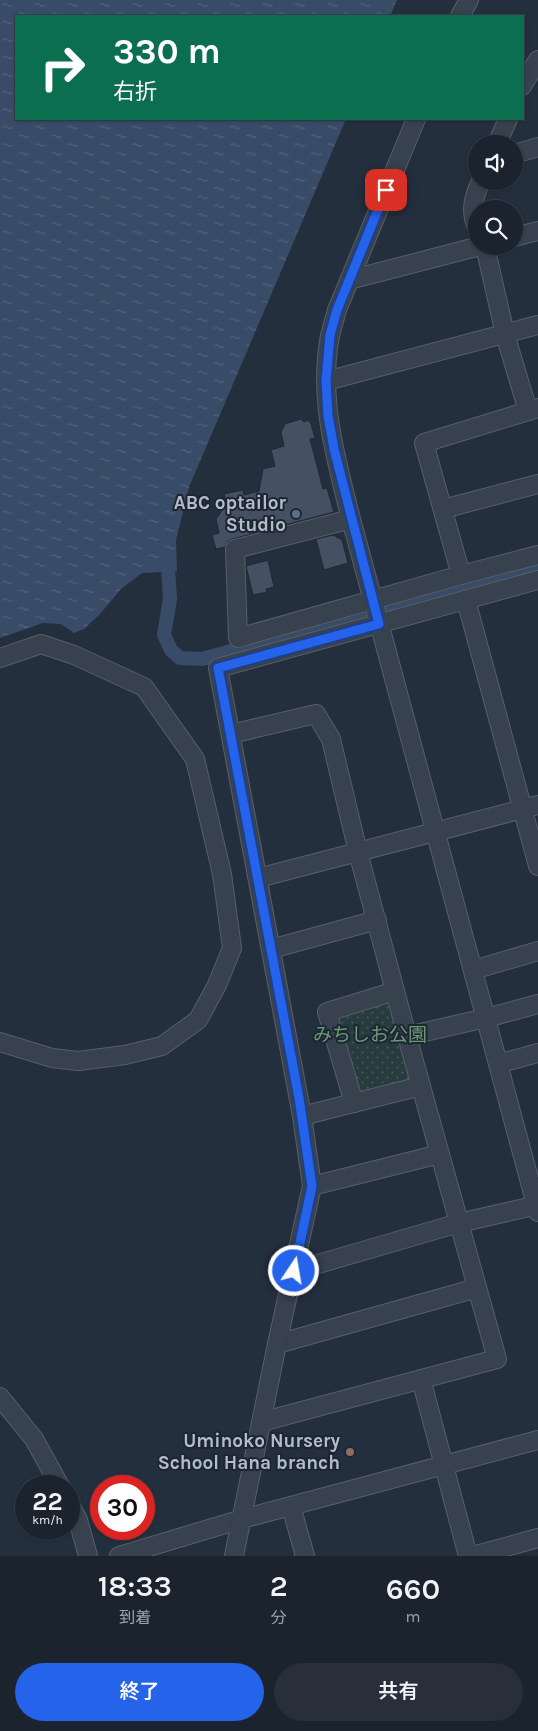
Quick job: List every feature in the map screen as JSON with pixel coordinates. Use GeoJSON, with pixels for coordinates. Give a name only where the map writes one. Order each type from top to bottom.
{"type":"FeatureCollection","features":[{"type":"Feature","properties":{"kind":"street"},"geometry":{"type":"LineString","coordinates":[[461,15],[469,0]]}},
{"type":"Feature","properties":{"kind":"street"},"geometry":{"type":"LineString","coordinates":[[524,83],[538,60]]}},
{"type":"Feature","properties":{"kind":"street"},"geometry":{"type":"LineString","coordinates":[[294,1271],[459,1223],[537,1208],[351,519],[328,416],[326,381],[330,335],[337,310],[416,120]]}},
{"type":"Feature","properties":{"kind":"street"},"geometry":{"type":"LineString","coordinates":[[501,135],[508,120]]}},
{"type":"Feature","properties":{"kind":"street"},"geometry":{"type":"LineString","coordinates":[[523,151],[538,147]]}},
{"type":"Feature","properties":{"kind":"street"},"geometry":{"type":"LineString","coordinates":[[523,234],[538,230]]}},
{"type":"Feature","properties":{"kind":"street"},"geometry":{"type":"LineString","coordinates":[[349,280],[468,249]]}},
{"type":"Feature","properties":{"kind":"street"},"geometry":{"type":"LineString","coordinates":[[461,575],[424,443],[533,410],[505,334],[487,255]]}},
{"type":"Feature","properties":{"kind":"street"},"geometry":{"type":"LineString","coordinates":[[326,381],[538,325]]}},
{"type":"Feature","properties":{"kind":"street"},"geometry":{"type":"LineString","coordinates":[[443,509],[538,484]]}},
{"type":"Feature","properties":{"kind":"street"},"geometry":{"type":"LineString","coordinates":[[351,519],[235,549],[238,638],[376,612],[466,600],[538,580]]}},
{"type":"Feature","properties":{"kind":"street"},"geometry":{"type":"LineString","coordinates":[[234,1556],[277,1344],[312,1186],[302,1116],[218,668],[376,612],[461,575],[538,555]]}},
{"type":"Feature","properties":{"kind":"street"},"geometry":{"type":"LineString","coordinates":[[466,600],[530,807],[538,866]]}},
{"type":"Feature","properties":{"kind":"street"},"geometry":{"type":"LineString","coordinates":[[0,658],[41,644],[74,655],[144,687],[195,759],[222,874],[232,948],[217,985],[198,1020],[162,1046],[125,1055],[78,1061],[52,1058],[0,1042]]}},
{"type":"Feature","properties":{"kind":"street"},"geometry":{"type":"LineString","coordinates":[[230,734],[316,714],[331,739],[358,852],[407,1036],[497,1358],[261,1422]]}},
{"type":"Feature","properties":{"kind":"street"},"geometry":{"type":"LineString","coordinates":[[258,878],[530,807]]}},
{"type":"Feature","properties":{"kind":"street"},"geometry":{"type":"LineString","coordinates":[[271,949],[376,920]]}},
{"type":"Feature","properties":{"kind":"street"},"geometry":{"type":"LineString","coordinates":[[473,970],[538,952]]}},
{"type":"Feature","properties":{"kind":"street"},"geometry":{"type":"LineString","coordinates":[[354,1103],[327,1012],[395,990]]}},
{"type":"Feature","properties":{"kind":"street"},"geometry":{"type":"LineString","coordinates":[[407,1036],[538,1004]]}},
{"type":"Feature","properties":{"kind":"street"},"geometry":{"type":"LineString","coordinates":[[498,1064],[538,1053]]}},
{"type":"Feature","properties":{"kind":"street"},"geometry":{"type":"LineString","coordinates":[[302,1116],[421,1086]]}},
{"type":"Feature","properties":{"kind":"street"},"geometry":{"type":"LineString","coordinates":[[312,1186],[440,1154]]}},
{"type":"Feature","properties":{"kind":"street"},"geometry":{"type":"LineString","coordinates":[[277,1344],[477,1288]]}},
{"type":"Feature","properties":{"kind":"street"},"geometry":{"type":"LineString","coordinates":[[420,1379],[468,1556]]}},
{"type":"Feature","properties":{"kind":"street"},"geometry":{"type":"LineString","coordinates":[[0,1396],[34,1439],[54,1475]]}},
{"type":"Feature","properties":{"kind":"street"},"geometry":{"type":"LineString","coordinates":[[119,1556],[242,1519],[538,1440]]}},
{"type":"Feature","properties":{"kind":"street"},"geometry":{"type":"LineString","coordinates":[[291,1506],[305,1556]]}},
{"type":"Feature","properties":{"kind":"street"},"geometry":{"type":"LineString","coordinates":[[80,1527],[88,1556]]}},
{"type":"Feature","properties":{"kind":"street"},"geometry":{"type":"LineString","coordinates":[[473,1556],[538,1538]]}},
{"type":"Feature","properties":{"kind":"green space","name":"みちしお公園"},"geometry":{"type":"Polygon","coordinates":[[[386,997],[395,1003],[413,1075],[408,1083],[361,1096],[331,1019],[386,997]]]}},
{"type":"Feature","properties":{"kind":"water"},"geometry":{"type":"Polygon","coordinates":[[[0,0],[397,0],[390,15],[15,15],[15,120],[346,120],[189,487],[176,540],[177,571],[142,573],[121,589],[100,614],[84,629],[74,633],[61,624],[43,623],[0,638],[0,0]]]}},
{"type":"Feature","properties":{"kind":"building"},"geometry":{"type":"Polygon","coordinates":[[[301,419],[304,422],[308,420],[311,424],[315,438],[310,439],[323,489],[327,488],[334,512],[232,539],[228,541],[225,547],[216,549],[212,535],[219,533],[216,519],[225,500],[224,494],[243,490],[244,495],[259,491],[263,469],[275,466],[271,450],[284,446],[281,432],[285,424],[301,419]]]}},
{"type":"Feature","properties":{"kind":"building"},"geometry":{"type":"Polygon","coordinates":[[[333,535],[342,540],[348,563],[324,570],[316,539],[333,535]]]}},
{"type":"Feature","properties":{"kind":"building"},"geometry":{"type":"Polygon","coordinates":[[[268,560],[274,587],[266,589],[267,592],[253,595],[246,566],[268,560]]]}},
{"type":"Feature","properties":{"kind":"waterway"},"geometry":{"type":"LineString","coordinates":[[168,568],[170,599],[164,635],[171,650],[180,658],[202,659],[538,568]]}},
{"type":"Feature","properties":{"kind":"place","name":"ABC optailor Studio"},"geometry":{"type":"Point","coordinates":[296,514]}},
{"type":"Feature","properties":{"kind":"place","name":"Uminoko Nursery School Hana branch"},"geometry":{"type":"Point","coordinates":[350,1452]}},
{"type":"Feature","properties":{"kind":"route"},"geometry":{"type":"LineString","coordinates":[[294,1271],[312,1186],[299,1098],[218,668],[379,624],[334,449],[328,416],[326,381],[330,335],[337,310],[386,190]]}}]}
